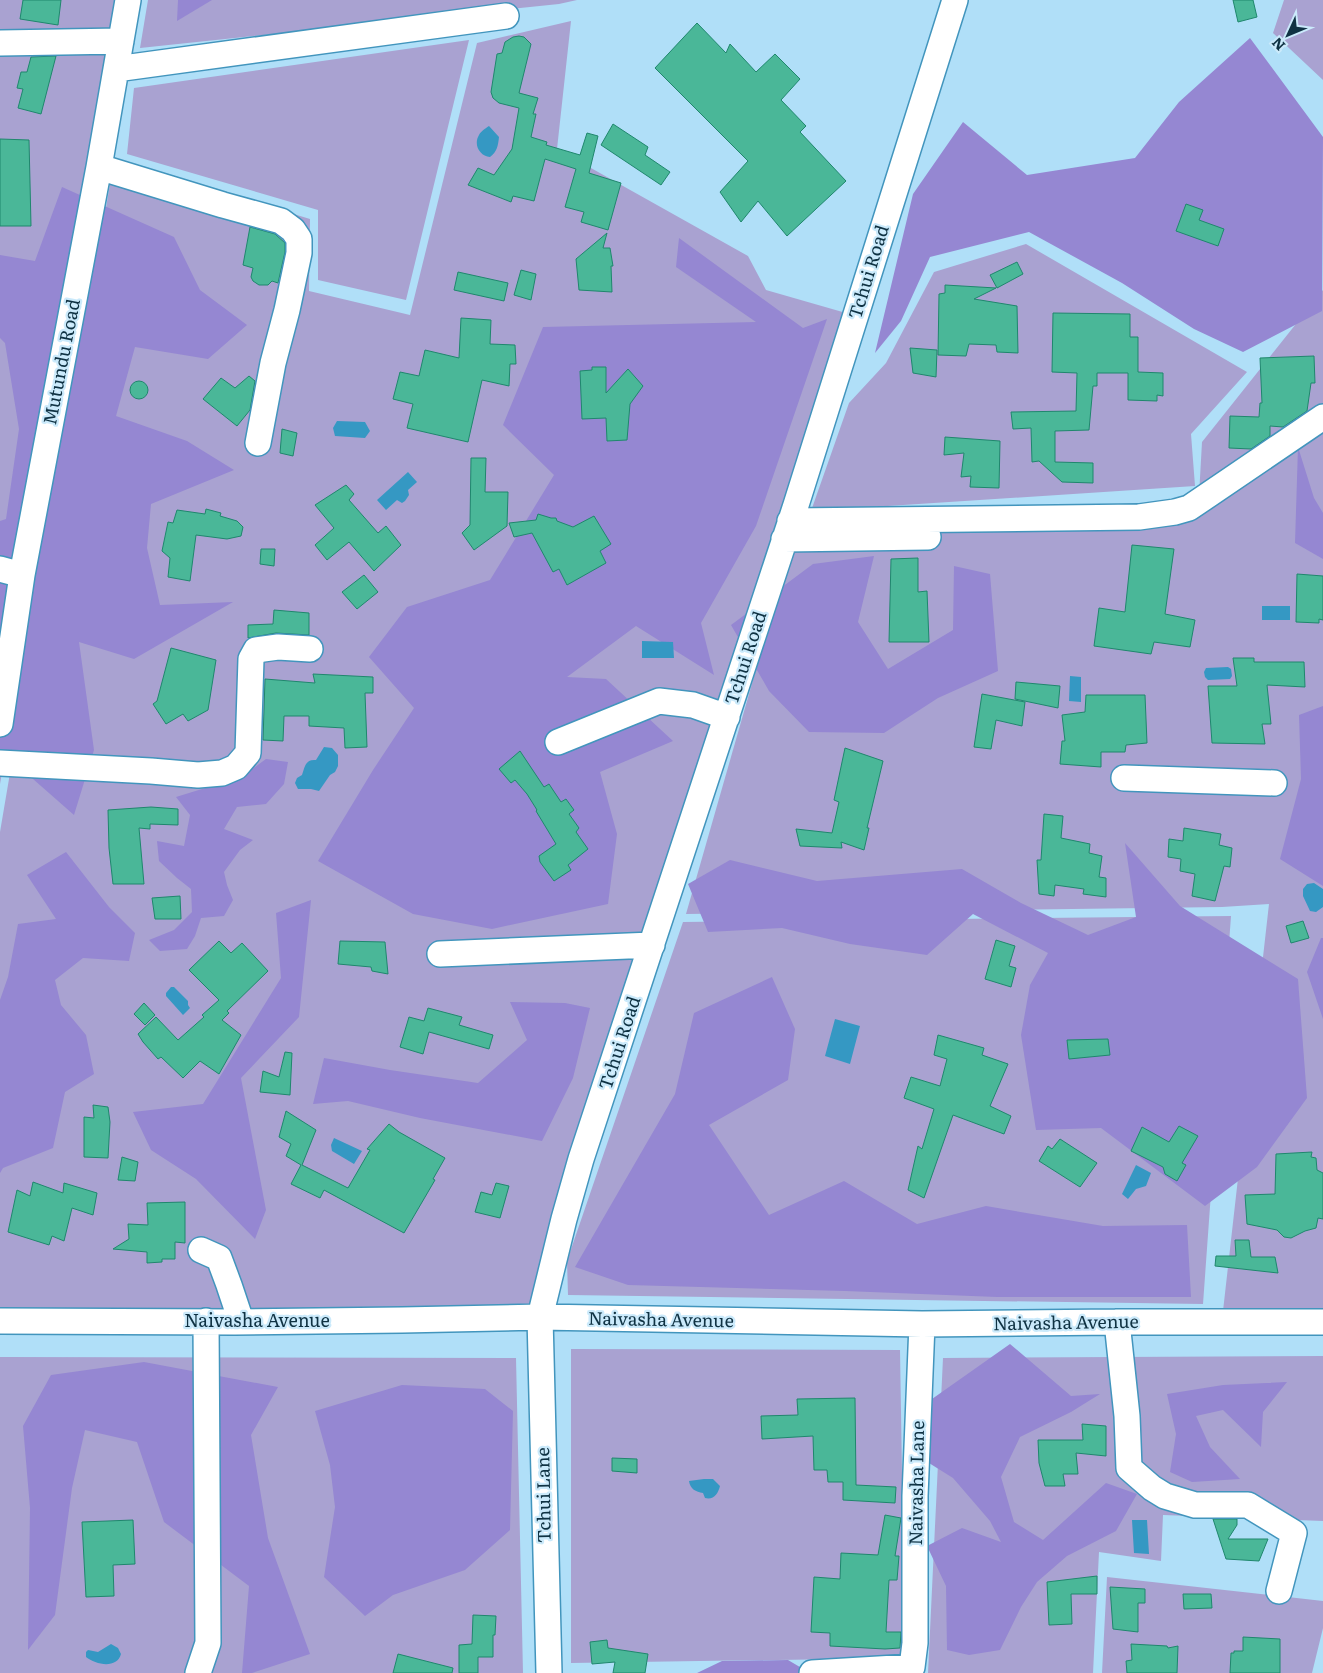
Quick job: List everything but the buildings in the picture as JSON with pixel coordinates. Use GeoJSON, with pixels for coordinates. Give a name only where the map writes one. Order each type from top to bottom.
{"type":"FeatureCollection","features":[{"type":"Feature","properties":{"kind":"street","name":"Mutundu Road"},"geometry":{"type":"LineString","coordinates":[[0,724],[11,572],[99,167],[128,0]]}},
{"type":"Feature","properties":{"kind":"street","name":"Tchui Road"},"geometry":{"type":"LineString","coordinates":[[540,1317],[564,1219],[582,1159],[790,522],[955,0]]}},
{"type":"Feature","properties":{"kind":"street"},"geometry":{"type":"LineString","coordinates":[[116,69],[506,16]]}},
{"type":"Feature","properties":{"kind":"street"},"geometry":{"type":"LineString","coordinates":[[0,43],[121,41]]}},
{"type":"Feature","properties":{"kind":"street"},"geometry":{"type":"LineString","coordinates":[[99,167],[281,221],[293,230],[298,239],[299,253],[273,364],[258,443]]}},
{"type":"Feature","properties":{"kind":"street"},"geometry":{"type":"LineString","coordinates":[[790,522],[1140,517],[1175,512],[1189,508],[1323,417]]}},
{"type":"Feature","properties":{"kind":"street"},"geometry":{"type":"LineString","coordinates":[[790,522],[1059,503]]}},
{"type":"Feature","properties":{"kind":"street"},"geometry":{"type":"LineString","coordinates":[[790,522],[1155,532]]}},
{"type":"Feature","properties":{"kind":"street"},"geometry":{"type":"LineString","coordinates":[[0,763],[198,775],[222,773],[236,768],[248,754],[251,659],[256,650],[278,647],[310,649]]}},
{"type":"Feature","properties":{"kind":"street"},"geometry":{"type":"LineString","coordinates":[[558,742],[659,701],[693,705],[726,717]]}},
{"type":"Feature","properties":{"kind":"street"},"geometry":{"type":"LineString","coordinates":[[1124,778],[1274,783]]}},
{"type":"Feature","properties":{"kind":"street"},"geometry":{"type":"LineString","coordinates":[[440,954],[652,945]]}},
{"type":"Feature","properties":{"kind":"street"},"geometry":{"type":"LineString","coordinates":[[201,1250],[219,1258],[241,1322]]}},
{"type":"Feature","properties":{"kind":"street","name":"Naivasha Avenue"},"geometry":{"type":"LineString","coordinates":[[0,1320],[241,1322],[540,1317],[922,1324],[1323,1322]]}},
{"type":"Feature","properties":{"kind":"street","name":"Tchui Lane"},"geometry":{"type":"LineString","coordinates":[[540,1317],[549,1673]]}},
{"type":"Feature","properties":{"kind":"street"},"geometry":{"type":"LineString","coordinates":[[198,1673],[208,1643],[206,1321]]}},
{"type":"Feature","properties":{"kind":"street"},"geometry":{"type":"LineString","coordinates":[[1117,1322],[1127,1416],[1129,1468],[1152,1488],[1165,1496],[1195,1505],[1248,1505],[1294,1533],[1279,1590]]}},
{"type":"Feature","properties":{"kind":"street","name":"Naivasha Lane"},"geometry":{"type":"LineString","coordinates":[[812,1673],[912,1667],[915,1643],[915,1496],[922,1324]]}},
{"type":"Feature","properties":{"kind":"shaded area"},"geometry":{"type":"Polygon","coordinates":[[[0,0],[136,0],[0,784],[0,0]]]}},
{"type":"Feature","properties":{"kind":"shaded area"},"geometry":{"type":"Polygon","coordinates":[[[148,0],[577,0],[559,4],[140,48],[148,0]]]}},
{"type":"Feature","properties":{"kind":"shaded area"},"geometry":{"type":"Polygon","coordinates":[[[178,0],[212,0],[177,21],[178,0]]]}},
{"type":"Feature","properties":{"kind":"shaded area"},"geometry":{"type":"Polygon","coordinates":[[[1284,0],[1323,0],[1323,80],[1273,33],[1284,0]]]}},
{"type":"Feature","properties":{"kind":"shaded area"},"geometry":{"type":"Polygon","coordinates":[[[571,21],[557,149],[748,256],[766,290],[846,313],[569,1153],[533,1307],[0,1311],[0,832],[110,184],[128,164],[310,219],[309,291],[410,315],[477,43],[571,21]]]}},
{"type":"Feature","properties":{"kind":"shaded area"},"geometry":{"type":"Polygon","coordinates":[[[1250,38],[1323,137],[1322,311],[1243,352],[1194,329],[1122,283],[1029,232],[930,257],[901,321],[875,353],[913,194],[963,122],[1027,175],[1135,158],[1179,102],[1250,38]]]}},
{"type":"Feature","properties":{"kind":"shaded area"},"geometry":{"type":"Polygon","coordinates":[[[469,40],[406,300],[318,280],[318,210],[127,154],[134,88],[469,40]]]}},
{"type":"Feature","properties":{"kind":"shaded area"},"geometry":{"type":"Polygon","coordinates":[[[62,187],[174,237],[200,290],[247,325],[208,359],[135,347],[116,416],[187,441],[234,470],[151,504],[147,548],[160,605],[233,602],[134,659],[79,642],[94,750],[74,815],[0,750],[0,521],[6,519],[19,429],[5,343],[0,338],[0,255],[35,261],[62,187]]]}},
{"type":"Feature","properties":{"kind":"shaded area"},"geometry":{"type":"Polygon","coordinates":[[[679,238],[803,328],[827,319],[756,526],[701,623],[714,675],[636,626],[567,677],[606,679],[673,741],[600,772],[617,834],[608,904],[492,929],[413,914],[318,861],[373,770],[414,708],[369,657],[407,607],[490,580],[554,475],[503,425],[543,327],[756,322],[676,267],[679,238]]]}},
{"type":"Feature","properties":{"kind":"shaded area"},"geometry":{"type":"Polygon","coordinates":[[[1026,244],[1247,372],[1191,434],[1195,486],[811,511],[849,403],[886,363],[934,272],[1026,244]]]}},
{"type":"Feature","properties":{"kind":"shaded area"},"geometry":{"type":"Polygon","coordinates":[[[1323,290],[1323,1314],[1223,1311],[1269,904],[1222,907],[686,914],[796,530],[1198,514],[1202,442],[1323,290]]]}},
{"type":"Feature","properties":{"kind":"shaded area"},"geometry":{"type":"Polygon","coordinates":[[[1298,447],[1314,498],[1323,513],[1323,559],[1295,543],[1298,447]]]}},
{"type":"Feature","properties":{"kind":"shaded area"},"geometry":{"type":"Polygon","coordinates":[[[874,556],[858,622],[888,669],[953,630],[954,566],[990,574],[998,671],[938,698],[884,733],[809,732],[769,691],[731,625],[813,564],[874,556]]]}},
{"type":"Feature","properties":{"kind":"shaded area"},"geometry":{"type":"Polygon","coordinates":[[[1323,706],[1323,886],[1280,859],[1301,779],[1299,715],[1323,706]]]}},
{"type":"Feature","properties":{"kind":"shaded area"},"geometry":{"type":"Polygon","coordinates":[[[266,759],[288,762],[284,784],[266,804],[237,807],[224,829],[253,840],[240,850],[224,872],[233,900],[224,916],[201,918],[195,936],[187,949],[160,951],[149,940],[174,930],[192,912],[191,889],[159,861],[157,841],[184,846],[190,815],[176,797],[241,777],[266,759]]]}},
{"type":"Feature","properties":{"kind":"shaded area"},"geometry":{"type":"Polygon","coordinates":[[[1125,843],[1180,906],[1298,979],[1307,1098],[1257,1167],[1205,1206],[1101,1128],[1036,1130],[1021,1035],[1030,985],[1048,953],[973,914],[927,955],[850,944],[782,928],[708,932],[688,884],[730,860],[817,881],[962,869],[1021,903],[1088,935],[1136,917],[1125,843]]]}},
{"type":"Feature","properties":{"kind":"shaded area"},"geometry":{"type":"Polygon","coordinates":[[[66,852],[109,907],[135,933],[129,961],[83,958],[55,980],[61,1005],[86,1035],[94,1074],[65,1092],[53,1148],[3,1168],[0,1173],[0,1000],[8,977],[18,924],[56,919],[27,875],[66,852]]]}},
{"type":"Feature","properties":{"kind":"shaded area"},"geometry":{"type":"Polygon","coordinates":[[[311,900],[299,1017],[241,1078],[266,1210],[255,1239],[196,1179],[151,1150],[133,1112],[203,1104],[281,978],[276,913],[311,900]]]}},
{"type":"Feature","properties":{"kind":"shaded area"},"geometry":{"type":"Polygon","coordinates":[[[1231,916],[1203,1304],[568,1295],[567,1261],[683,922],[1231,916]]]}},
{"type":"Feature","properties":{"kind":"shaded area"},"geometry":{"type":"Polygon","coordinates":[[[1321,938],[1323,938],[1323,1019],[1307,972],[1321,938]]]}},
{"type":"Feature","properties":{"kind":"shaded area"},"geometry":{"type":"Polygon","coordinates":[[[772,977],[795,1029],[788,1080],[709,1125],[769,1215],[844,1181],[917,1224],[986,1206],[1103,1226],[1187,1225],[1191,1297],[997,1297],[628,1285],[575,1267],[675,1094],[694,1013],[772,977]]]}},
{"type":"Feature","properties":{"kind":"shaded area"},"geometry":{"type":"Polygon","coordinates":[[[510,1002],[565,1003],[590,1008],[573,1078],[542,1141],[420,1118],[348,1101],[313,1104],[324,1058],[478,1083],[527,1040],[510,1002]]]}},
{"type":"Feature","properties":{"kind":"shaded area"},"geometry":{"type":"Polygon","coordinates":[[[1010,1344],[1071,1396],[1100,1394],[1071,1412],[1020,1437],[1001,1477],[1014,1522],[1043,1540],[1106,1483],[1137,1494],[1116,1531],[1067,1556],[1037,1582],[1021,1607],[1000,1650],[969,1655],[947,1650],[946,1586],[927,1546],[962,1528],[1001,1542],[990,1521],[953,1478],[929,1463],[932,1399],[1010,1344]]]}},
{"type":"Feature","properties":{"kind":"shaded area"},"geometry":{"type":"Polygon","coordinates":[[[571,1349],[900,1350],[905,1658],[571,1663],[571,1349]]]}},
{"type":"Feature","properties":{"kind":"shaded area"},"geometry":{"type":"Polygon","coordinates":[[[1323,1356],[1323,1521],[1163,1515],[1161,1561],[1099,1552],[1093,1673],[928,1673],[943,1358],[1323,1356]]]}},
{"type":"Feature","properties":{"kind":"shaded area"},"geometry":{"type":"Polygon","coordinates":[[[0,1357],[516,1358],[523,1673],[0,1673],[0,1357]]]}},
{"type":"Feature","properties":{"kind":"shaded area"},"geometry":{"type":"Polygon","coordinates":[[[144,1362],[278,1387],[251,1435],[268,1538],[310,1654],[252,1673],[242,1673],[249,1586],[164,1522],[137,1442],[85,1430],[72,1488],[55,1615],[28,1650],[30,1508],[23,1426],[51,1375],[144,1362]]]}},
{"type":"Feature","properties":{"kind":"shaded area"},"geometry":{"type":"Polygon","coordinates":[[[1287,1382],[1263,1412],[1261,1447],[1223,1410],[1196,1416],[1210,1447],[1240,1479],[1192,1482],[1170,1472],[1176,1434],[1167,1394],[1223,1385],[1287,1382]]]}},
{"type":"Feature","properties":{"kind":"shaded area"},"geometry":{"type":"Polygon","coordinates":[[[402,1385],[485,1389],[513,1411],[510,1530],[465,1570],[393,1595],[365,1616],[324,1577],[335,1507],[330,1465],[315,1411],[402,1385]]]}},
{"type":"Feature","properties":{"kind":"shaded area"},"geometry":{"type":"Polygon","coordinates":[[[1107,1577],[1323,1601],[1323,1628],[1312,1673],[1102,1673],[1107,1577]]]}},
{"type":"Feature","properties":{"kind":"shaded area"},"geometry":{"type":"Polygon","coordinates":[[[788,1660],[810,1673],[697,1673],[722,1661],[788,1660]]]}},
{"type":"Feature","properties":{"kind":"water"},"geometry":{"type":"Polygon","coordinates":[[[489,126],[499,137],[497,148],[490,157],[483,155],[477,146],[477,139],[480,134],[489,126]]]}},
{"type":"Feature","properties":{"kind":"water"},"geometry":{"type":"Polygon","coordinates":[[[337,421],[365,422],[370,431],[365,438],[335,436],[333,428],[337,421]]]}},
{"type":"Feature","properties":{"kind":"water"},"geometry":{"type":"Polygon","coordinates":[[[408,472],[417,482],[408,490],[409,495],[405,501],[402,503],[397,500],[386,510],[377,500],[408,472]]]}},
{"type":"Feature","properties":{"kind":"water"},"geometry":{"type":"Polygon","coordinates":[[[1262,606],[1290,606],[1290,620],[1262,620],[1262,606]]]}},
{"type":"Feature","properties":{"kind":"water"},"geometry":{"type":"Polygon","coordinates":[[[642,641],[673,642],[674,658],[642,658],[642,641]]]}},
{"type":"Feature","properties":{"kind":"water"},"geometry":{"type":"Polygon","coordinates":[[[1228,667],[1231,669],[1232,676],[1230,679],[1208,680],[1205,677],[1204,672],[1206,668],[1228,667]]]}},
{"type":"Feature","properties":{"kind":"water"},"geometry":{"type":"Polygon","coordinates":[[[1070,676],[1081,677],[1081,702],[1069,701],[1070,676]]]}},
{"type":"Feature","properties":{"kind":"water"},"geometry":{"type":"Polygon","coordinates":[[[324,747],[332,748],[338,755],[338,766],[335,772],[330,775],[319,791],[298,789],[295,783],[297,778],[302,775],[308,762],[316,760],[324,747]]]}},
{"type":"Feature","properties":{"kind":"water"},"geometry":{"type":"Polygon","coordinates":[[[1314,883],[1323,889],[1323,907],[1316,912],[1310,911],[1303,896],[1303,889],[1307,884],[1314,883]]]}},
{"type":"Feature","properties":{"kind":"water"},"geometry":{"type":"Polygon","coordinates":[[[171,987],[174,987],[188,1001],[190,1008],[183,1015],[166,996],[171,987]]]}},
{"type":"Feature","properties":{"kind":"water"},"geometry":{"type":"Polygon","coordinates":[[[835,1019],[860,1026],[850,1064],[825,1056],[835,1019]]]}},
{"type":"Feature","properties":{"kind":"water"},"geometry":{"type":"Polygon","coordinates":[[[334,1138],[362,1151],[354,1164],[332,1151],[331,1145],[334,1138]]]}},
{"type":"Feature","properties":{"kind":"water"},"geometry":{"type":"Polygon","coordinates":[[[1136,1165],[1151,1173],[1146,1186],[1136,1189],[1128,1199],[1122,1194],[1136,1165]]]}},
{"type":"Feature","properties":{"kind":"water"},"geometry":{"type":"Polygon","coordinates":[[[713,1479],[720,1486],[717,1494],[713,1497],[705,1498],[703,1493],[694,1490],[689,1481],[713,1479]]]}},
{"type":"Feature","properties":{"kind":"water"},"geometry":{"type":"Polygon","coordinates":[[[1132,1520],[1147,1520],[1149,1554],[1134,1553],[1132,1520]]]}},
{"type":"Feature","properties":{"kind":"water"},"geometry":{"type":"Polygon","coordinates":[[[111,1644],[118,1648],[121,1654],[115,1662],[100,1664],[86,1657],[88,1650],[98,1652],[111,1644]]]}}]}
